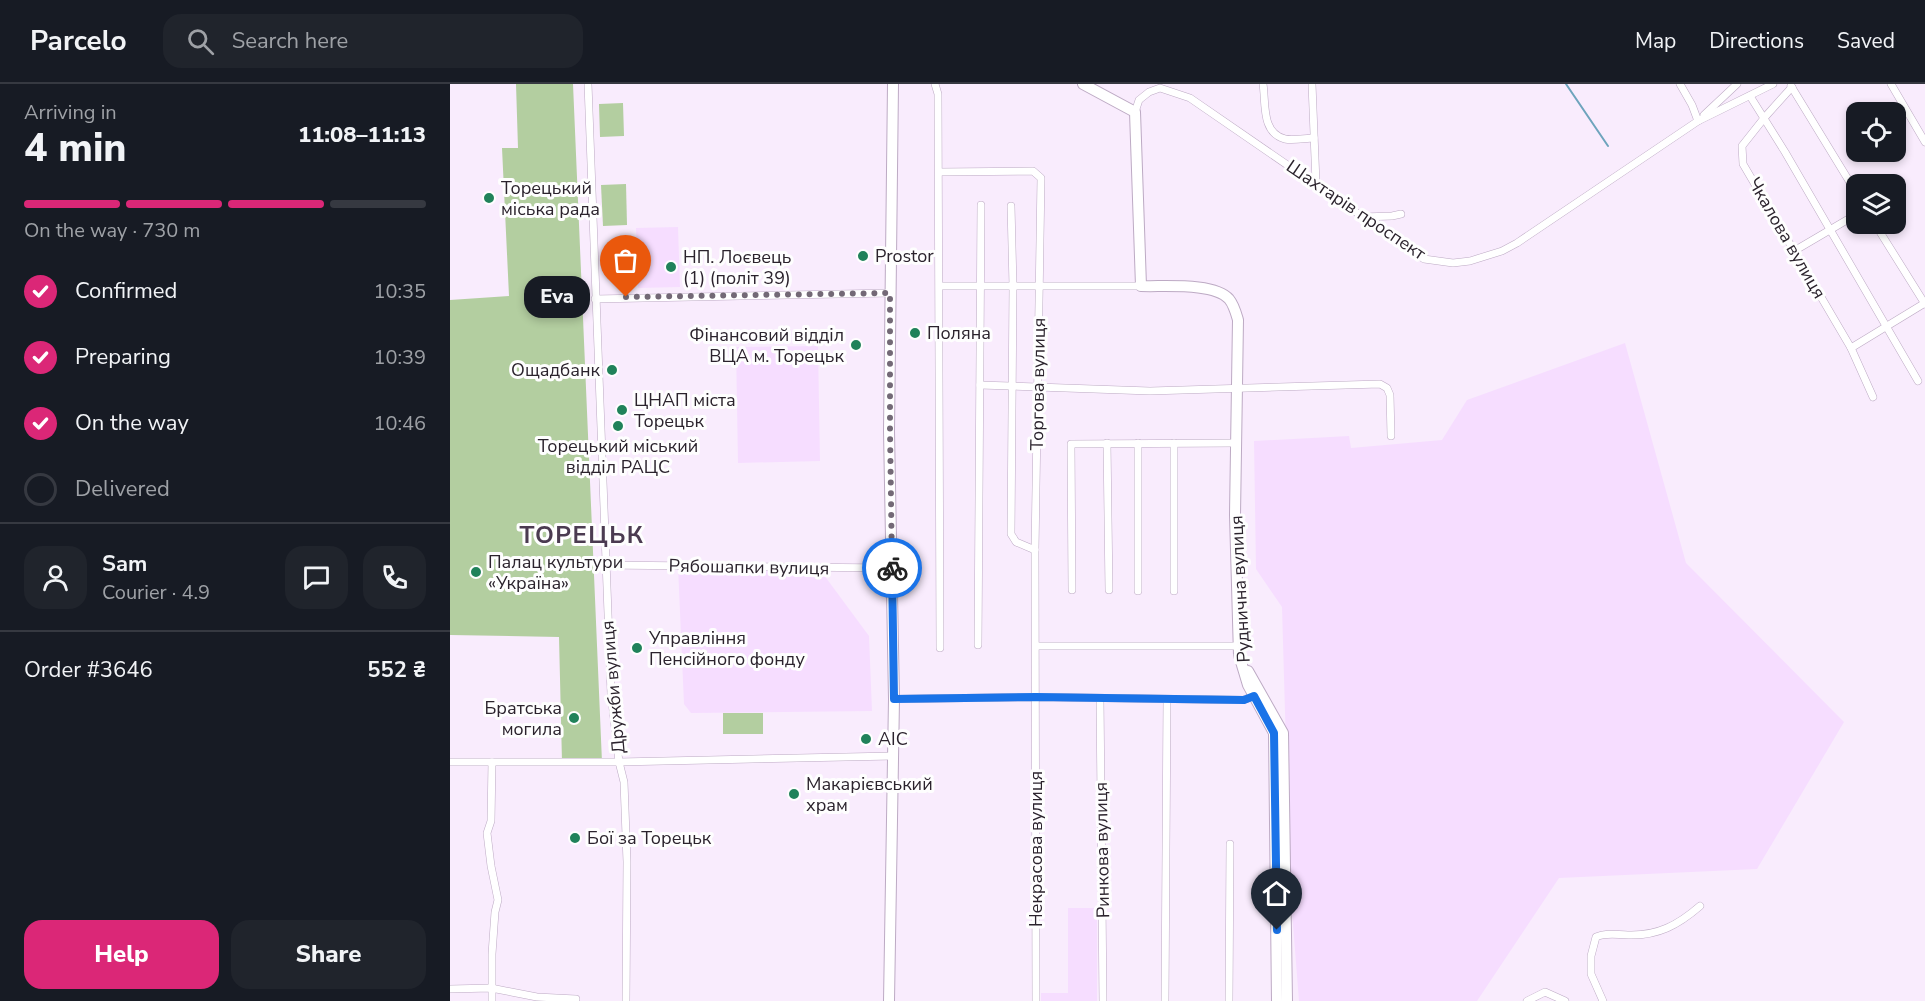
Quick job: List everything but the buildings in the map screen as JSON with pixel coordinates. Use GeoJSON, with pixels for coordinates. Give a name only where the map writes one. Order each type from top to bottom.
{"type":"FeatureCollection","features":[{"type":"Feature","properties":{"kind":"main road"},"geometry":{"type":"LineString","coordinates":[[889,1001],[894,699],[890,431],[893,84]]}},
{"type":"Feature","properties":{"kind":"main road"},"geometry":{"type":"LineString","coordinates":[[1083,84],[1135,112],[1141,286]]}},
{"type":"Feature","properties":{"kind":"main road","name":"Руднична вулиця"},"geometry":{"type":"LineString","coordinates":[[1141,286],[1202,288],[1218,291],[1228,297],[1238,320],[1235,515],[1239,651],[1248,685],[1274,733],[1277,1001]]}},
{"type":"Feature","properties":{"kind":"main road"},"geometry":{"type":"LineString","coordinates":[[1239,651],[1283,733],[1287,1001]]}},
{"type":"Feature","properties":{"kind":"street","name":"Дружби вулиця"},"geometry":{"type":"LineString","coordinates":[[588,84],[611,693],[619,762],[624,782],[627,862],[626,1001]]}},
{"type":"Feature","properties":{"kind":"street"},"geometry":{"type":"LineString","coordinates":[[935,84],[938,94],[939,172],[940,648]]}},
{"type":"Feature","properties":{"kind":"street"},"geometry":{"type":"LineString","coordinates":[[1263,84],[1266,120],[1272,130],[1285,139],[1314,138]]}},
{"type":"Feature","properties":{"kind":"street"},"geometry":{"type":"LineString","coordinates":[[1312,84],[1316,183]]}},
{"type":"Feature","properties":{"kind":"street"},"geometry":{"type":"LineString","coordinates":[[1680,84],[1698,121]]}},
{"type":"Feature","properties":{"kind":"street","name":"Шахтарів проспект"},"geometry":{"type":"LineString","coordinates":[[1698,121],[1737,84]]}},
{"type":"Feature","properties":{"kind":"street","name":"Шахтарів проспект"},"geometry":{"type":"LineString","coordinates":[[1135,112],[1139,100],[1149,88],[1160,88],[1190,98],[1424,259],[1453,263],[1487,256],[1517,243],[1698,121],[1773,84]]}},
{"type":"Feature","properties":{"kind":"street"},"geometry":{"type":"LineString","coordinates":[[1891,84],[1925,142]]}},
{"type":"Feature","properties":{"kind":"street"},"geometry":{"type":"LineString","coordinates":[[1791,86],[1846,176]]}},
{"type":"Feature","properties":{"kind":"street","name":"Чкалова вулиця"},"geometry":{"type":"LineString","coordinates":[[1791,86],[1742,146],[1743,164],[1851,348],[1873,397]]}},
{"type":"Feature","properties":{"kind":"street"},"geometry":{"type":"LineString","coordinates":[[1750,96],[1765,117],[1918,381]]}},
{"type":"Feature","properties":{"kind":"street","name":"Торгова вулиця"},"geometry":{"type":"LineString","coordinates":[[939,172],[1033,171],[1041,178],[1035,550],[1036,646]]}},
{"type":"Feature","properties":{"kind":"street"},"geometry":{"type":"LineString","coordinates":[[978,645],[981,205]]}},
{"type":"Feature","properties":{"kind":"street"},"geometry":{"type":"LineString","coordinates":[[1011,206],[1013,286],[1011,534],[1016,542],[1035,550]]}},
{"type":"Feature","properties":{"kind":"street"},"geometry":{"type":"LineString","coordinates":[[1363,217],[1401,214]]}},
{"type":"Feature","properties":{"kind":"street"},"geometry":{"type":"LineString","coordinates":[[1794,251],[1846,221]]}},
{"type":"Feature","properties":{"kind":"street"},"geometry":{"type":"LineString","coordinates":[[1851,348],[1925,304],[1881,234]]}},
{"type":"Feature","properties":{"kind":"street","name":"Руднична вулиця"},"geometry":{"type":"LineString","coordinates":[[940,286],[1141,286]]}},
{"type":"Feature","properties":{"kind":"street"},"geometry":{"type":"LineString","coordinates":[[595,298],[890,293]]}},
{"type":"Feature","properties":{"kind":"street"},"geometry":{"type":"LineString","coordinates":[[980,385],[1150,391],[1380,384],[1387,388],[1390,395],[1391,436]]}},
{"type":"Feature","properties":{"kind":"street"},"geometry":{"type":"LineString","coordinates":[[1107,443],[1109,590]]}},
{"type":"Feature","properties":{"kind":"street"},"geometry":{"type":"LineString","coordinates":[[1138,443],[1138,591]]}},
{"type":"Feature","properties":{"kind":"street"},"geometry":{"type":"LineString","coordinates":[[1174,443],[1174,591]]}},
{"type":"Feature","properties":{"kind":"street"},"geometry":{"type":"LineString","coordinates":[[1072,590],[1071,444],[1237,443]]}},
{"type":"Feature","properties":{"kind":"street","name":"Рябошапки вулиця"},"geometry":{"type":"LineString","coordinates":[[605,565],[892,568]]}},
{"type":"Feature","properties":{"kind":"street"},"geometry":{"type":"LineString","coordinates":[[1036,646],[1239,651]]}},
{"type":"Feature","properties":{"kind":"street","name":"Некрасова вулиця"},"geometry":{"type":"LineString","coordinates":[[1036,646],[1036,1001]]}},
{"type":"Feature","properties":{"kind":"street"},"geometry":{"type":"LineString","coordinates":[[894,699],[1036,697],[1244,700],[1254,696]]}},
{"type":"Feature","properties":{"kind":"street","name":"Ринкова вулиця"},"geometry":{"type":"LineString","coordinates":[[1100,698],[1103,1001]]}},
{"type":"Feature","properties":{"kind":"street"},"geometry":{"type":"LineString","coordinates":[[1165,1001],[1167,699]]}},
{"type":"Feature","properties":{"kind":"street"},"geometry":{"type":"LineString","coordinates":[[450,762],[619,762],[893,756]]}},
{"type":"Feature","properties":{"kind":"street"},"geometry":{"type":"LineString","coordinates":[[492,762],[490,821],[487,834],[498,900],[495,912],[492,1001]]}},
{"type":"Feature","properties":{"kind":"street"},"geometry":{"type":"LineString","coordinates":[[1228,1001],[1230,844]]}},
{"type":"Feature","properties":{"kind":"street"},"geometry":{"type":"LineString","coordinates":[[1603,1001],[1591,974],[1591,956],[1596,937],[1603,933],[1631,935],[1671,928],[1700,906]]}},
{"type":"Feature","properties":{"kind":"street"},"geometry":{"type":"LineString","coordinates":[[450,989],[491,988],[537,997],[576,999]]}},
{"type":"Feature","properties":{"kind":"street"},"geometry":{"type":"LineString","coordinates":[[1527,1001],[1545,992],[1565,1001]]}},
{"type":"Feature","properties":{"kind":"shaded area"},"geometry":{"type":"Polygon","coordinates":[[[678,227],[680,287],[638,288],[636,228],[678,227]]]}},
{"type":"Feature","properties":{"kind":"shaded area"},"geometry":{"type":"Polygon","coordinates":[[[1625,343],[1686,563],[1844,722],[1757,869],[1559,878],[1477,1001],[1299,1001],[1290,886],[1282,607],[1256,569],[1254,441],[1349,436],[1351,448],[1442,440],[1467,400],[1625,343]]]}},
{"type":"Feature","properties":{"kind":"shaded area"},"geometry":{"type":"Polygon","coordinates":[[[818,346],[820,461],[738,463],[736,347],[818,346]]]}},
{"type":"Feature","properties":{"kind":"shaded area"},"geometry":{"type":"Polygon","coordinates":[[[678,566],[821,571],[869,636],[872,711],[691,713],[684,704],[678,566]]]}},
{"type":"Feature","properties":{"kind":"shaded area"},"geometry":{"type":"Polygon","coordinates":[[[1068,908],[1097,908],[1097,1001],[1041,1001],[1041,993],[1068,993],[1068,908]]]}},
{"type":"Feature","properties":{"kind":"green space"},"geometry":{"type":"Polygon","coordinates":[[[516,84],[573,84],[602,762],[562,762],[559,637],[450,635],[450,300],[509,296],[502,148],[518,148],[516,84]]]}},
{"type":"Feature","properties":{"kind":"green space"},"geometry":{"type":"Polygon","coordinates":[[[623,103],[624,136],[600,137],[599,104],[623,103]]]}},
{"type":"Feature","properties":{"kind":"green space"},"geometry":{"type":"Polygon","coordinates":[[[626,184],[627,225],[603,226],[601,185],[626,184]]]}},
{"type":"Feature","properties":{"kind":"green space"},"geometry":{"type":"Polygon","coordinates":[[[723,713],[763,713],[763,734],[723,734],[723,713]]]}},
{"type":"Feature","properties":{"kind":"waterway"},"geometry":{"type":"LineString","coordinates":[[1566,84],[1608,146]]}},
{"type":"Feature","properties":{"kind":"way so far"},"geometry":{"type":"LineString","coordinates":[[626,297],[890,293],[892,568]]}},
{"type":"Feature","properties":{"kind":"place","name":"Торецький міська рада"},"geometry":{"type":"Point","coordinates":[489,198]}},
{"type":"Feature","properties":{"kind":"place","name":"Prostor"},"geometry":{"type":"Point","coordinates":[863,256]}},
{"type":"Feature","properties":{"kind":"place","name":"НП. Лоєвець (1) (політ 39)"},"geometry":{"type":"Point","coordinates":[671,267]}},
{"type":"Feature","properties":{"kind":"place","name":"Eva"},"geometry":{"type":"Point","coordinates":[626,297]}},
{"type":"Feature","properties":{"kind":"place","name":"Поляна"},"geometry":{"type":"Point","coordinates":[915,333]}},
{"type":"Feature","properties":{"kind":"place","name":"Фінансовий відділ ВЦА м. Торецьк"},"geometry":{"type":"Point","coordinates":[856,345]}},
{"type":"Feature","properties":{"kind":"place","name":"Ощадбанк"},"geometry":{"type":"Point","coordinates":[612,370]}},
{"type":"Feature","properties":{"kind":"place","name":"ЦНАП міста Торецьк"},"geometry":{"type":"Point","coordinates":[622,410]}},
{"type":"Feature","properties":{"kind":"place","name":"Торецький міський відділ РАЦС"},"geometry":{"type":"Point","coordinates":[618,426]}},
{"type":"Feature","properties":{"kind":"place","name":"Палац культури «Україна»"},"geometry":{"type":"Point","coordinates":[476,572]}},
{"type":"Feature","properties":{"kind":"place","name":"Управління Пенсійного фонду"},"geometry":{"type":"Point","coordinates":[637,648]}},
{"type":"Feature","properties":{"kind":"place","name":"Братська мoгила"},"geometry":{"type":"Point","coordinates":[574,718]}},
{"type":"Feature","properties":{"kind":"place","name":"АІС"},"geometry":{"type":"Point","coordinates":[866,739]}},
{"type":"Feature","properties":{"kind":"place","name":"Макарієвський храм"},"geometry":{"type":"Point","coordinates":[794,794]}},
{"type":"Feature","properties":{"kind":"place","name":"Бої за Торецьк"},"geometry":{"type":"Point","coordinates":[575,838]}},
{"type":"Feature","properties":{"kind":"district","name":"ТОРЕЦЬК"},"geometry":{"type":"Point","coordinates":[582,535]}},
{"type":"Feature","properties":{"kind":"route"},"geometry":{"type":"LineString","coordinates":[[892,568],[894,699],[1036,697],[1244,700],[1254,696],[1274,733],[1277,930]]}}]}
